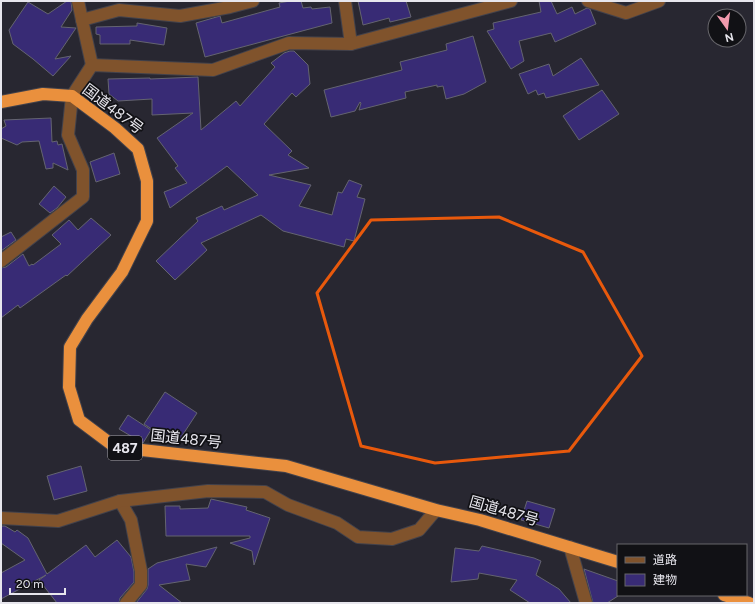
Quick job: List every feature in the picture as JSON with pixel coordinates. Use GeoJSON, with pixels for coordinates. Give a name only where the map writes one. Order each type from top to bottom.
{"type":"FeatureCollection","features":[{"type":"Feature","properties":{"kind":"highway","name":"国道487号"},"geometry":{"type":"LineString","coordinates":[[1,102],[43,94],[72,96],[115,128],[138,149],[147,181],[147,222],[122,272],[87,320],[70,347],[69,388],[79,420],[115,447],[286,466],[436,510],[480,520],[617,562]]}},
{"type":"Feature","properties":{"kind":"highway"},"geometry":{"type":"LineString","coordinates":[[727,596],[749,603]]}},
{"type":"Feature","properties":{"kind":"street"},"geometry":{"type":"LineString","coordinates":[[1,261],[83,197],[83,170],[68,135],[72,96],[92,65],[78,1]]}},
{"type":"Feature","properties":{"kind":"street"},"geometry":{"type":"LineString","coordinates":[[82,20],[119,10],[180,16],[230,7],[252,1]]}},
{"type":"Feature","properties":{"kind":"street"},"geometry":{"type":"LineString","coordinates":[[345,1],[350,44]]}},
{"type":"Feature","properties":{"kind":"street"},"geometry":{"type":"LineString","coordinates":[[92,65],[213,70],[289,42],[350,44],[510,1]]}},
{"type":"Feature","properties":{"kind":"street"},"geometry":{"type":"LineString","coordinates":[[588,1],[626,12],[659,1]]}},
{"type":"Feature","properties":{"kind":"street"},"geometry":{"type":"LineString","coordinates":[[1,518],[58,521],[120,501],[208,491],[265,492],[288,505],[337,523],[358,536],[392,539],[419,530],[436,510]]}},
{"type":"Feature","properties":{"kind":"street"},"geometry":{"type":"LineString","coordinates":[[120,501],[131,520],[141,571],[141,585],[126,603]]}},
{"type":"Feature","properties":{"kind":"street"},"geometry":{"type":"LineString","coordinates":[[570,547],[586,603]]}},
{"type":"Feature","properties":{"kind":"highlighted area"},"geometry":{"type":"Polygon","coordinates":[[[499,217],[583,252],[642,356],[569,451],[435,463],[361,446],[317,293],[371,220],[499,217]]]}},
{"type":"Feature","properties":{"kind":"building"},"geometry":{"type":"Polygon","coordinates":[[[67,1],[71,1],[72,10],[61,27],[76,28],[55,59],[71,56],[53,76],[13,44],[9,30],[28,2],[48,14],[67,1]]]}},
{"type":"Feature","properties":{"kind":"building"},"geometry":{"type":"Polygon","coordinates":[[[301,1],[303,8],[311,7],[312,9],[330,7],[332,23],[205,57],[196,23],[220,16],[222,23],[280,7],[279,3],[301,1]]]}},
{"type":"Feature","properties":{"kind":"building"},"geometry":{"type":"Polygon","coordinates":[[[358,1],[406,1],[411,17],[390,22],[389,18],[363,25],[358,1]]]}},
{"type":"Feature","properties":{"kind":"building"},"geometry":{"type":"Polygon","coordinates":[[[539,1],[551,1],[557,14],[572,7],[575,14],[587,8],[590,9],[596,24],[555,42],[551,33],[519,41],[524,61],[511,69],[487,31],[494,29],[493,23],[541,12],[539,1]]]}},
{"type":"Feature","properties":{"kind":"building"},"geometry":{"type":"Polygon","coordinates":[[[137,23],[167,28],[164,45],[130,40],[130,44],[100,44],[100,35],[96,34],[96,27],[137,26],[137,23]]]}},
{"type":"Feature","properties":{"kind":"building"},"geometry":{"type":"Polygon","coordinates":[[[473,36],[486,82],[464,94],[446,99],[443,86],[437,87],[437,85],[405,92],[406,98],[359,110],[360,102],[355,111],[331,117],[324,90],[402,70],[400,62],[447,50],[446,44],[473,36]]]}},
{"type":"Feature","properties":{"kind":"building"},"geometry":{"type":"Polygon","coordinates":[[[294,51],[308,65],[310,84],[296,97],[292,93],[264,124],[292,151],[288,155],[309,168],[269,175],[311,185],[299,206],[332,215],[338,192],[342,193],[349,180],[362,185],[357,197],[365,199],[354,241],[346,239],[344,247],[283,231],[261,215],[201,243],[207,250],[175,280],[156,261],[198,221],[196,218],[222,206],[224,210],[258,195],[227,166],[170,208],[164,192],[187,183],[175,168],[178,166],[157,138],[193,113],[152,115],[152,99],[118,101],[109,94],[108,79],[198,77],[201,130],[236,101],[240,106],[275,67],[271,63],[284,53],[294,51]]]}},
{"type":"Feature","properties":{"kind":"building"},"geometry":{"type":"Polygon","coordinates":[[[581,58],[599,85],[546,98],[544,93],[538,95],[536,90],[528,94],[519,74],[549,64],[553,76],[581,58]]]}},
{"type":"Feature","properties":{"kind":"building"},"geometry":{"type":"Polygon","coordinates":[[[602,90],[619,114],[579,140],[563,116],[602,90]]]}},
{"type":"Feature","properties":{"kind":"building"},"geometry":{"type":"Polygon","coordinates":[[[51,118],[52,142],[57,141],[58,145],[62,144],[68,170],[53,163],[53,168],[46,169],[39,141],[22,142],[17,145],[1,138],[1,129],[6,126],[4,120],[51,118]]]}},
{"type":"Feature","properties":{"kind":"building"},"geometry":{"type":"Polygon","coordinates":[[[114,153],[120,174],[96,182],[90,162],[114,153]]]}},
{"type":"Feature","properties":{"kind":"building"},"geometry":{"type":"Polygon","coordinates":[[[54,186],[66,197],[57,208],[50,213],[39,204],[54,186]]]}},
{"type":"Feature","properties":{"kind":"building"},"geometry":{"type":"Polygon","coordinates":[[[91,218],[111,235],[67,276],[66,275],[20,308],[18,305],[1,318],[1,268],[6,267],[23,254],[29,266],[32,264],[33,265],[61,244],[52,235],[69,220],[78,230],[91,218]]]}},
{"type":"Feature","properties":{"kind":"building"},"geometry":{"type":"Polygon","coordinates":[[[11,232],[16,240],[1,251],[1,237],[11,232]]]}},
{"type":"Feature","properties":{"kind":"building"},"geometry":{"type":"Polygon","coordinates":[[[165,392],[197,413],[176,445],[144,424],[165,392]]]}},
{"type":"Feature","properties":{"kind":"building"},"geometry":{"type":"Polygon","coordinates":[[[128,415],[151,430],[143,443],[119,429],[128,415]]]}},
{"type":"Feature","properties":{"kind":"building"},"geometry":{"type":"Polygon","coordinates":[[[81,466],[87,491],[54,500],[47,476],[81,466]]]}},
{"type":"Feature","properties":{"kind":"building"},"geometry":{"type":"Polygon","coordinates":[[[211,499],[247,507],[246,510],[270,518],[254,565],[252,551],[230,543],[250,538],[250,536],[166,536],[165,506],[180,506],[180,509],[208,508],[211,499]]]}},
{"type":"Feature","properties":{"kind":"building"},"geometry":{"type":"Polygon","coordinates":[[[527,501],[555,509],[549,528],[521,520],[527,501]]]}},
{"type":"Feature","properties":{"kind":"building"},"geometry":{"type":"Polygon","coordinates":[[[1,526],[5,526],[15,532],[17,530],[28,538],[47,574],[86,545],[95,557],[117,540],[131,557],[134,582],[120,598],[119,603],[57,603],[39,580],[46,575],[1,599],[1,573],[25,560],[1,543],[1,526]]]}},
{"type":"Feature","properties":{"kind":"building"},"geometry":{"type":"Polygon","coordinates":[[[482,546],[541,561],[536,575],[559,589],[571,603],[530,603],[510,590],[517,580],[479,573],[478,579],[451,582],[455,548],[479,551],[482,546]]]}},
{"type":"Feature","properties":{"kind":"building"},"geometry":{"type":"Polygon","coordinates":[[[217,547],[206,567],[186,564],[190,580],[159,585],[182,603],[136,603],[147,589],[148,569],[157,563],[217,547]]]}},
{"type":"Feature","properties":{"kind":"building"},"geometry":{"type":"Polygon","coordinates":[[[584,569],[617,581],[618,596],[607,603],[593,603],[584,569]]]}}]}
